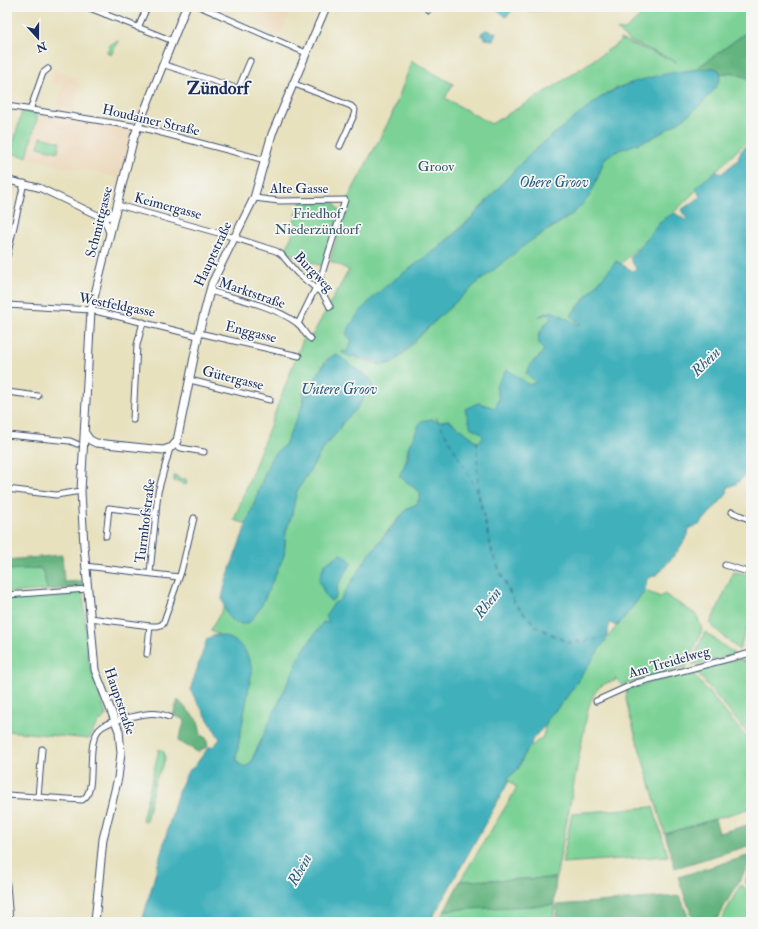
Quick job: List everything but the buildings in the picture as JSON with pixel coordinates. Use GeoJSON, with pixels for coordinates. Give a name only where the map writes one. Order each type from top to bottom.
{"type":"FeatureCollection","features":[{"type":"Feature","properties":{"kind":"main road","name":"Schmittgasse"},"geometry":{"type":"LineString","coordinates":[[84,454],[91,310],[128,158],[186,7]]}},
{"type":"Feature","properties":{"kind":"main road","name":"Hauptstraße"},"geometry":{"type":"LineString","coordinates":[[172,446],[178,436],[198,334],[209,291],[221,262],[254,198],[272,134],[292,83],[326,7]]}},
{"type":"Feature","properties":{"kind":"main road"},"geometry":{"type":"LineString","coordinates":[[85,432],[90,440],[96,443],[159,450],[172,446]]}},
{"type":"Feature","properties":{"kind":"main road"},"geometry":{"type":"LineString","coordinates":[[84,454],[90,446],[96,443]]}},
{"type":"Feature","properties":{"kind":"main road","name":"Hauptstraße"},"geometry":{"type":"LineString","coordinates":[[84,454],[81,492],[85,566],[95,670],[115,720],[121,740],[120,767],[102,839],[94,922]]}},
{"type":"Feature","properties":{"kind":"street"},"geometry":{"type":"LineString","coordinates":[[87,7],[173,41]]}},
{"type":"Feature","properties":{"kind":"street"},"geometry":{"type":"LineString","coordinates":[[106,14],[108,7]]}},
{"type":"Feature","properties":{"kind":"street"},"geometry":{"type":"LineString","coordinates":[[138,28],[147,7]]}},
{"type":"Feature","properties":{"kind":"street"},"geometry":{"type":"LineString","coordinates":[[201,7],[306,53]]}},
{"type":"Feature","properties":{"kind":"street"},"geometry":{"type":"LineString","coordinates":[[165,65],[236,88],[239,87],[250,61]]}},
{"type":"Feature","properties":{"kind":"street"},"geometry":{"type":"LineString","coordinates":[[30,110],[43,73],[48,69]]}},
{"type":"Feature","properties":{"kind":"street"},"geometry":{"type":"LineString","coordinates":[[292,83],[351,106],[355,110],[340,146]]}},
{"type":"Feature","properties":{"kind":"street","name":"Houdainer Straße"},"geometry":{"type":"LineString","coordinates":[[7,106],[139,128],[265,160]]}},
{"type":"Feature","properties":{"kind":"street"},"geometry":{"type":"LineString","coordinates":[[7,180],[40,188],[101,217],[106,223],[110,236]]}},
{"type":"Feature","properties":{"kind":"street"},"geometry":{"type":"LineString","coordinates":[[7,257],[24,183]]}},
{"type":"Feature","properties":{"kind":"street","name":"Alte Gasse"},"geometry":{"type":"LineString","coordinates":[[254,198],[279,201],[345,200],[316,290]]}},
{"type":"Feature","properties":{"kind":"street"},"geometry":{"type":"LineString","coordinates":[[101,217],[108,217],[117,208]]}},
{"type":"Feature","properties":{"kind":"street","name":"Keimergasse"},"geometry":{"type":"LineString","coordinates":[[117,208],[234,238]]}},
{"type":"Feature","properties":{"kind":"street","name":"Burgweg"},"geometry":{"type":"LineString","coordinates":[[234,238],[281,254],[297,273],[316,290],[323,294],[330,307]]}},
{"type":"Feature","properties":{"kind":"street"},"geometry":{"type":"LineString","coordinates":[[298,324],[316,290]]}},
{"type":"Feature","properties":{"kind":"street","name":"Marktstraße"},"geometry":{"type":"LineString","coordinates":[[209,291],[265,307],[298,324],[305,334],[311,339]]}},
{"type":"Feature","properties":{"kind":"street","name":"Westfeldgasse"},"geometry":{"type":"LineString","coordinates":[[7,305],[91,310],[198,334]]}},
{"type":"Feature","properties":{"kind":"street"},"geometry":{"type":"LineString","coordinates":[[133,420],[137,345],[142,322]]}},
{"type":"Feature","properties":{"kind":"street","name":"Enggasse"},"geometry":{"type":"LineString","coordinates":[[198,334],[299,356]]}},
{"type":"Feature","properties":{"kind":"street","name":"Gütergasse"},"geometry":{"type":"LineString","coordinates":[[190,380],[270,400]]}},
{"type":"Feature","properties":{"kind":"street"},"geometry":{"type":"LineString","coordinates":[[7,392],[38,396]]}},
{"type":"Feature","properties":{"kind":"street"},"geometry":{"type":"LineString","coordinates":[[7,435],[70,441],[77,444]]}},
{"type":"Feature","properties":{"kind":"street"},"geometry":{"type":"LineString","coordinates":[[172,446],[204,452]]}},
{"type":"Feature","properties":{"kind":"street","name":"Turmhofstraße"},"geometry":{"type":"LineString","coordinates":[[150,573],[158,492],[172,446]]}},
{"type":"Feature","properties":{"kind":"street"},"geometry":{"type":"LineString","coordinates":[[7,489],[56,495],[81,492]]}},
{"type":"Feature","properties":{"kind":"street"},"geometry":{"type":"LineString","coordinates":[[106,536],[109,508],[156,514]]}},
{"type":"Feature","properties":{"kind":"street"},"geometry":{"type":"LineString","coordinates":[[732,512],[751,520]]}},
{"type":"Feature","properties":{"kind":"street"},"geometry":{"type":"LineString","coordinates":[[90,618],[150,626],[158,626],[163,624],[179,577],[194,518]]}},
{"type":"Feature","properties":{"kind":"street"},"geometry":{"type":"LineString","coordinates":[[725,565],[751,573]]}},
{"type":"Feature","properties":{"kind":"street"},"geometry":{"type":"LineString","coordinates":[[85,566],[179,577]]}},
{"type":"Feature","properties":{"kind":"street"},"geometry":{"type":"LineString","coordinates":[[7,595],[87,589]]}},
{"type":"Feature","properties":{"kind":"street"},"geometry":{"type":"LineString","coordinates":[[147,654],[150,626]]}},
{"type":"Feature","properties":{"kind":"street","name":"Am Treidelweg"},"geometry":{"type":"LineString","coordinates":[[596,701],[636,683],[751,653]]}},
{"type":"Feature","properties":{"kind":"street"},"geometry":{"type":"LineString","coordinates":[[7,795],[82,800],[86,798],[88,793],[94,738],[102,726],[115,720],[155,712],[169,716]]}},
{"type":"Feature","properties":{"kind":"street"},"geometry":{"type":"LineString","coordinates":[[38,797],[42,749]]}},
{"type":"Feature","properties":{"kind":"street"},"geometry":{"type":"LineString","coordinates":[[7,885],[10,922]]}},
{"type":"Feature","properties":{"kind":"shaded area"},"geometry":{"type":"Polygon","coordinates":[[[262,7],[275,7],[290,13],[280,36],[259,27],[262,7]]]}},
{"type":"Feature","properties":{"kind":"shaded area"},"geometry":{"type":"Polygon","coordinates":[[[54,69],[77,78],[76,82],[80,84],[73,111],[57,109],[63,86],[50,82],[54,69]]]}},
{"type":"Feature","properties":{"kind":"shaded area"},"geometry":{"type":"Polygon","coordinates":[[[38,114],[131,130],[132,132],[121,178],[62,167],[27,157],[38,114]]]}},
{"type":"Feature","properties":{"kind":"green space"},"geometry":{"type":"Polygon","coordinates":[[[531,7],[548,7],[546,10],[528,11],[531,7]]]}},
{"type":"Feature","properties":{"kind":"green space","name":"Groov"},"geometry":{"type":"Polygon","coordinates":[[[651,7],[751,7],[751,29],[696,69],[628,84],[614,89],[600,98],[519,165],[472,217],[438,248],[369,302],[351,324],[352,341],[347,352],[356,358],[375,364],[382,365],[392,363],[487,274],[533,239],[561,222],[574,212],[585,201],[592,190],[605,158],[667,130],[701,104],[717,84],[721,75],[731,72],[751,79],[751,137],[621,264],[616,262],[571,315],[580,323],[579,325],[552,311],[540,316],[548,314],[552,315],[552,318],[545,324],[538,336],[544,350],[539,357],[533,361],[537,382],[529,385],[496,386],[499,399],[495,408],[478,403],[478,431],[483,436],[481,441],[475,442],[474,439],[448,420],[430,425],[414,437],[408,448],[405,464],[421,493],[417,504],[408,508],[396,521],[374,548],[354,577],[255,752],[250,765],[244,767],[239,764],[236,758],[252,670],[246,653],[242,648],[232,641],[210,631],[224,607],[242,624],[248,623],[284,554],[286,531],[297,491],[325,446],[338,431],[343,422],[356,410],[365,396],[371,393],[370,378],[335,355],[326,360],[307,396],[303,392],[303,403],[300,413],[285,445],[266,470],[247,524],[234,520],[305,334],[311,337],[349,270],[330,261],[348,198],[391,117],[412,61],[453,84],[445,98],[491,124],[552,88],[620,42],[620,39],[677,62],[628,40],[617,30],[625,30],[651,7]]]}},
{"type":"Feature","properties":{"kind":"green space"},"geometry":{"type":"Polygon","coordinates":[[[751,29],[751,79],[731,72],[721,75],[720,71],[714,68],[696,69],[751,29]]]}},
{"type":"Feature","properties":{"kind":"green space"},"geometry":{"type":"Polygon","coordinates":[[[118,41],[111,55],[107,53],[110,44],[118,41]]]}},
{"type":"Feature","properties":{"kind":"green space"},"geometry":{"type":"Polygon","coordinates":[[[22,111],[38,114],[27,157],[11,153],[22,111]]]}},
{"type":"Feature","properties":{"kind":"green space"},"geometry":{"type":"Polygon","coordinates":[[[41,137],[60,142],[58,152],[38,147],[41,137]]]}},
{"type":"Feature","properties":{"kind":"green space","name":"Friedhof Niederzündorf"},"geometry":{"type":"Polygon","coordinates":[[[301,201],[333,201],[340,212],[324,267],[285,252],[297,223],[294,221],[301,201]]]}},
{"type":"Feature","properties":{"kind":"green space"},"geometry":{"type":"Polygon","coordinates":[[[174,476],[177,476],[179,479],[186,479],[187,484],[183,485],[181,482],[174,481],[174,476]]]}},
{"type":"Feature","properties":{"kind":"green space"},"geometry":{"type":"Polygon","coordinates":[[[62,555],[64,582],[82,581],[83,587],[47,590],[44,574],[40,568],[7,570],[7,560],[62,555]]]}},
{"type":"Feature","properties":{"kind":"green space"},"geometry":{"type":"Polygon","coordinates":[[[40,568],[44,574],[47,590],[7,593],[7,570],[40,568]]]}},
{"type":"Feature","properties":{"kind":"green space"},"geometry":{"type":"Polygon","coordinates":[[[734,572],[751,575],[751,616],[739,650],[710,624],[734,572]]]}},
{"type":"Feature","properties":{"kind":"green space"},"geometry":{"type":"Polygon","coordinates":[[[645,591],[661,597],[664,594],[697,615],[702,630],[686,667],[622,685],[615,678],[615,681],[604,684],[594,693],[588,709],[556,878],[460,881],[517,788],[509,781],[508,778],[518,769],[526,750],[543,737],[547,719],[564,701],[607,638],[645,591]]]}},
{"type":"Feature","properties":{"kind":"green space"},"geometry":{"type":"Polygon","coordinates":[[[83,592],[89,663],[106,715],[95,727],[89,739],[7,731],[7,598],[83,592]]]}},
{"type":"Feature","properties":{"kind":"green space"},"geometry":{"type":"Polygon","coordinates":[[[705,632],[735,654],[704,663],[693,664],[692,662],[705,632]]]}},
{"type":"Feature","properties":{"kind":"green space"},"geometry":{"type":"Polygon","coordinates":[[[738,659],[743,661],[751,659],[751,738],[695,670],[738,659]]]}},
{"type":"Feature","properties":{"kind":"green space"},"geometry":{"type":"Polygon","coordinates":[[[691,671],[751,743],[751,808],[665,834],[630,717],[626,699],[627,689],[691,671]]]}},
{"type":"Feature","properties":{"kind":"green space"},"geometry":{"type":"Polygon","coordinates":[[[178,700],[198,721],[201,735],[206,738],[208,746],[198,752],[178,741],[185,720],[173,715],[178,700]]]}},
{"type":"Feature","properties":{"kind":"green space"},"geometry":{"type":"Polygon","coordinates":[[[159,749],[164,752],[165,760],[155,781],[146,821],[142,820],[159,749]]]}},
{"type":"Feature","properties":{"kind":"green space"},"geometry":{"type":"Polygon","coordinates":[[[653,807],[668,856],[562,863],[572,813],[653,807]]]}},
{"type":"Feature","properties":{"kind":"green space"},"geometry":{"type":"Polygon","coordinates":[[[715,819],[719,833],[751,824],[751,845],[675,868],[665,834],[715,819]]]}},
{"type":"Feature","properties":{"kind":"green space"},"geometry":{"type":"Polygon","coordinates":[[[751,855],[751,861],[715,922],[694,922],[678,877],[751,855]]]}},
{"type":"Feature","properties":{"kind":"green space"},"geometry":{"type":"Polygon","coordinates":[[[751,869],[750,889],[746,884],[746,879],[751,869]]]}},
{"type":"Feature","properties":{"kind":"green space"},"geometry":{"type":"Polygon","coordinates":[[[556,878],[554,905],[445,910],[460,881],[556,878]]]}},
{"type":"Feature","properties":{"kind":"green space"},"geometry":{"type":"Polygon","coordinates":[[[740,886],[743,886],[751,894],[751,922],[720,922],[740,886]]]}},
{"type":"Feature","properties":{"kind":"green space"},"geometry":{"type":"Polygon","coordinates":[[[680,896],[690,922],[557,922],[556,905],[680,896]]]}},
{"type":"Feature","properties":{"kind":"green space"},"geometry":{"type":"Polygon","coordinates":[[[554,905],[554,922],[438,922],[445,910],[554,905]]]}},
{"type":"Feature","properties":{"kind":"water"},"geometry":{"type":"Polygon","coordinates":[[[494,7],[507,7],[512,11],[506,17],[494,7]]]}},
{"type":"Feature","properties":{"kind":"water"},"geometry":{"type":"Polygon","coordinates":[[[486,30],[497,33],[493,40],[485,39],[485,36],[482,36],[481,33],[486,30]]]}},
{"type":"Feature","properties":{"kind":"water","name":"Obere Groov"},"geometry":{"type":"Polygon","coordinates":[[[714,68],[720,71],[719,81],[704,101],[680,121],[656,136],[620,150],[605,158],[588,198],[575,212],[526,244],[476,284],[426,329],[395,361],[383,365],[354,356],[351,357],[342,353],[343,351],[347,352],[352,341],[346,334],[354,320],[375,296],[449,239],[470,219],[527,157],[547,139],[600,98],[626,85],[655,76],[714,68]]]}},
{"type":"Feature","properties":{"kind":"water","name":"Rhein"},"geometry":{"type":"Polygon","coordinates":[[[751,140],[751,470],[736,484],[728,487],[727,494],[699,525],[689,528],[688,535],[677,552],[658,574],[647,579],[645,591],[619,624],[616,626],[610,623],[607,638],[564,701],[547,719],[547,724],[533,738],[530,747],[526,751],[518,769],[508,778],[509,781],[430,922],[142,922],[178,792],[188,771],[194,767],[208,748],[214,746],[220,739],[190,690],[207,639],[216,635],[231,639],[241,645],[248,656],[252,670],[236,758],[239,764],[244,767],[250,764],[302,652],[323,622],[329,623],[326,616],[334,603],[339,601],[371,552],[408,508],[417,504],[421,493],[399,476],[408,458],[408,448],[421,421],[432,419],[438,422],[448,420],[474,439],[475,442],[479,443],[483,436],[478,431],[471,428],[465,409],[478,403],[495,408],[499,399],[496,386],[507,369],[529,385],[536,382],[526,373],[533,361],[539,357],[544,350],[540,346],[539,342],[540,333],[552,318],[552,316],[548,314],[539,316],[552,311],[579,325],[580,323],[571,316],[616,261],[633,271],[636,269],[630,258],[663,219],[675,213],[685,220],[687,219],[681,210],[700,197],[696,187],[716,171],[721,174],[738,160],[741,151],[751,140]]]}},
{"type":"Feature","properties":{"kind":"water","name":"Untere Groov"},"geometry":{"type":"Polygon","coordinates":[[[335,354],[367,376],[373,383],[371,393],[365,396],[356,410],[343,422],[338,431],[325,446],[297,491],[286,531],[284,556],[261,607],[250,622],[242,624],[236,623],[231,620],[226,612],[222,599],[226,580],[270,460],[275,453],[285,445],[303,403],[303,391],[308,396],[322,367],[335,354]]]}},
{"type":"Feature","properties":{"kind":"water"},"geometry":{"type":"Polygon","coordinates":[[[340,554],[347,557],[352,563],[338,585],[336,597],[331,601],[326,597],[319,580],[324,565],[340,554]]]}},
{"type":"Feature","properties":{"kind":"ferry route"},"geometry":{"type":"LineString","coordinates":[[436,417],[477,490],[492,554],[514,603],[536,627],[568,643],[586,642],[607,636]]}},
{"type":"Feature","properties":{"kind":"ferry route"},"geometry":{"type":"LineString","coordinates":[[477,441],[478,490],[493,554],[515,603],[537,626],[568,642],[593,639]]}},
{"type":"Feature","properties":{"kind":"district","name":"Zündorf"},"geometry":{"type":"Point","coordinates":[218,88]}}]}
